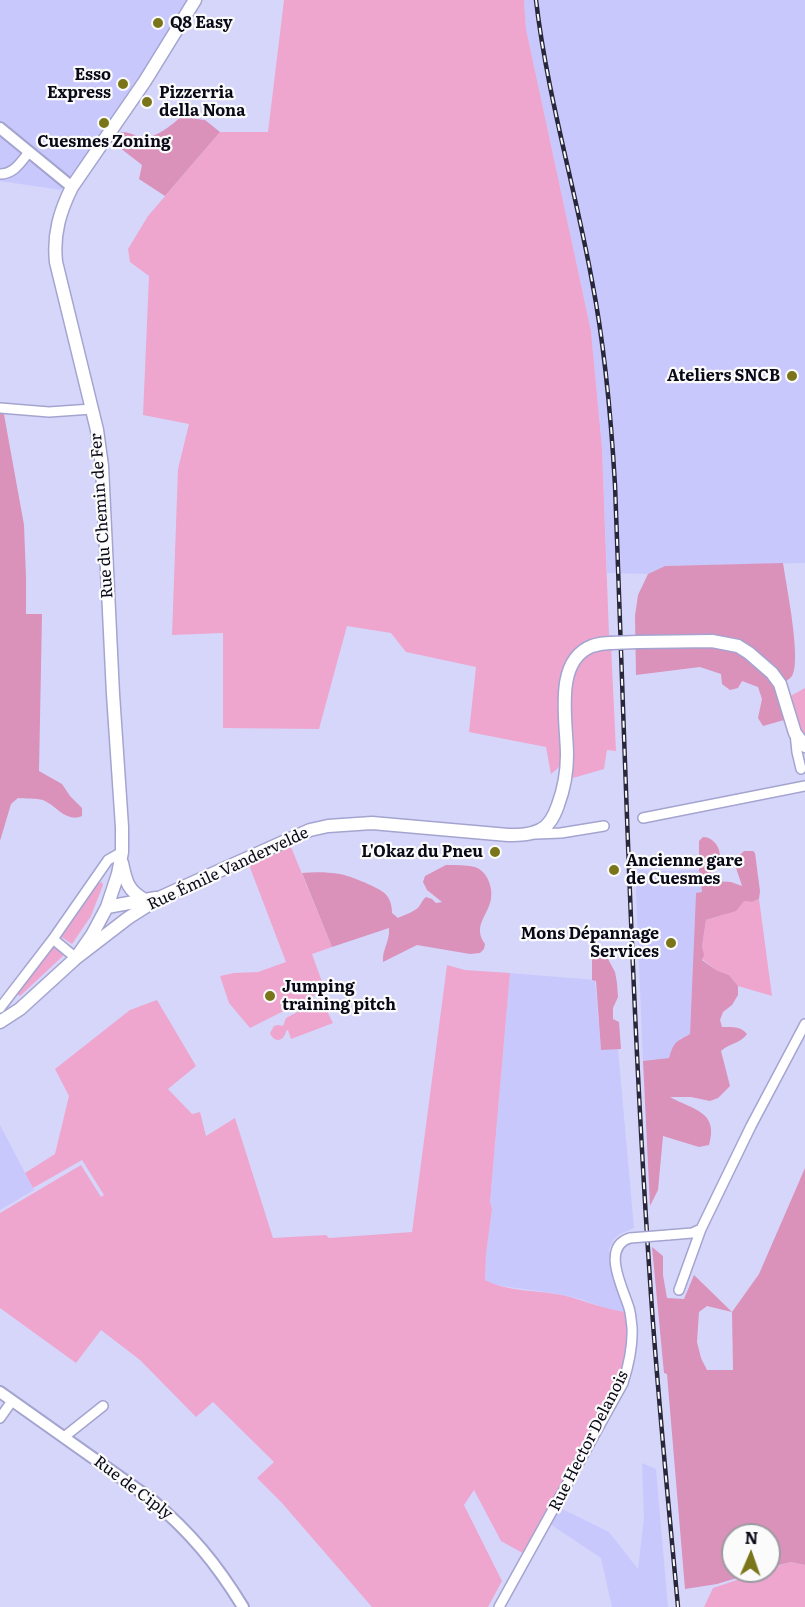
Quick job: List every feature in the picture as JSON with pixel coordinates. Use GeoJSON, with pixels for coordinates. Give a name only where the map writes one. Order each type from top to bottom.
{"type":"FeatureCollection","features":[{"type":"Feature","properties":{"kind":"main road","name":"Rue du Chemin de Fer"},"geometry":{"type":"LineString","coordinates":[[76,958],[107,907],[121,856],[123,827],[113,694],[102,466],[97,430],[58,272],[55,253],[57,225],[72,187],[145,81],[195,0]]}},
{"type":"Feature","properties":{"kind":"main road"},"geometry":{"type":"LineString","coordinates":[[531,834],[544,827],[555,813],[560,800],[567,757],[566,684],[575,658],[595,645],[712,641],[738,646],[772,673],[780,684],[795,734],[805,746]]}},
{"type":"Feature","properties":{"kind":"main road","name":"Rue Émile Vandervelde"},"geometry":{"type":"LineString","coordinates":[[0,1022],[20,1009],[76,958],[128,918],[161,897],[310,830],[328,826],[372,823],[508,835],[531,834]]}},
{"type":"Feature","properties":{"kind":"main road"},"geometry":{"type":"LineString","coordinates":[[121,856],[129,887],[135,895],[145,900]]}},
{"type":"Feature","properties":{"kind":"main road"},"geometry":{"type":"LineString","coordinates":[[107,907],[161,897]]}},
{"type":"Feature","properties":{"kind":"main road"},"geometry":{"type":"LineString","coordinates":[[107,907],[118,916],[128,918]]}},
{"type":"Feature","properties":{"kind":"street"},"geometry":{"type":"LineString","coordinates":[[0,128],[72,187]]}},
{"type":"Feature","properties":{"kind":"street"},"geometry":{"type":"LineString","coordinates":[[0,174],[14,170],[29,152]]}},
{"type":"Feature","properties":{"kind":"street"},"geometry":{"type":"LineString","coordinates":[[0,408],[49,412],[92,409]]}},
{"type":"Feature","properties":{"kind":"street"},"geometry":{"type":"LineString","coordinates":[[643,818],[805,784],[803,764],[797,752],[795,734]]}},
{"type":"Feature","properties":{"kind":"street","name":"Rue Émile Vandervelde"},"geometry":{"type":"LineString","coordinates":[[531,834],[561,833],[604,826]]}},
{"type":"Feature","properties":{"kind":"street"},"geometry":{"type":"LineString","coordinates":[[0,1008],[53,939],[108,860],[121,856]]}},
{"type":"Feature","properties":{"kind":"street"},"geometry":{"type":"LineString","coordinates":[[53,939],[76,958]]}},
{"type":"Feature","properties":{"kind":"street"},"geometry":{"type":"LineString","coordinates":[[679,1290],[701,1229],[805,1023]]}},
{"type":"Feature","properties":{"kind":"street","name":"Rue Hector Delanois"},"geometry":{"type":"LineString","coordinates":[[499,1607],[623,1383],[632,1347],[632,1328],[630,1311],[614,1262],[615,1252],[624,1239],[695,1232],[701,1229]]}},
{"type":"Feature","properties":{"kind":"street","name":"Rue de Ciply"},"geometry":{"type":"LineString","coordinates":[[0,1392],[152,1499],[196,1540],[243,1607]]}},
{"type":"Feature","properties":{"kind":"street"},"geometry":{"type":"LineString","coordinates":[[0,1418],[12,1401]]}},
{"type":"Feature","properties":{"kind":"street"},"geometry":{"type":"LineString","coordinates":[[64,1437],[103,1406]]}},
{"type":"Feature","properties":{"kind":"shaded area"},"geometry":{"type":"Polygon","coordinates":[[[0,0],[187,0],[165,41],[61,190],[0,181],[0,0]]]}},
{"type":"Feature","properties":{"kind":"shaded area"},"geometry":{"type":"Polygon","coordinates":[[[284,0],[524,0],[526,29],[591,331],[602,448],[609,635],[611,636],[578,647],[570,657],[569,670],[592,652],[611,645],[616,751],[607,750],[604,769],[573,778],[567,758],[551,774],[546,747],[469,732],[476,667],[406,652],[391,633],[347,626],[319,729],[223,728],[223,633],[172,635],[178,469],[189,424],[143,415],[149,276],[130,262],[128,249],[148,216],[220,132],[268,132],[284,0]]]}},
{"type":"Feature","properties":{"kind":"shaded area"},"geometry":{"type":"Polygon","coordinates":[[[524,0],[805,0],[805,563],[665,566],[648,574],[607,573],[602,448],[591,331],[526,29],[524,0]]]}},
{"type":"Feature","properties":{"kind":"shaded area"},"geometry":{"type":"Polygon","coordinates":[[[181,117],[205,120],[220,132],[165,196],[139,179],[142,165],[115,144],[121,132],[141,137],[152,136],[181,117]]]}},
{"type":"Feature","properties":{"kind":"shaded area"},"geometry":{"type":"Polygon","coordinates":[[[0,403],[24,525],[26,614],[42,614],[39,771],[62,784],[82,808],[82,816],[76,818],[66,816],[43,800],[18,798],[11,804],[0,841],[0,403]]]}},
{"type":"Feature","properties":{"kind":"shaded area"},"geometry":{"type":"Polygon","coordinates":[[[783,563],[794,639],[795,668],[792,676],[780,684],[791,718],[763,726],[758,718],[762,699],[758,687],[742,681],[738,688],[730,690],[722,684],[721,674],[700,667],[636,675],[635,616],[638,595],[648,574],[665,566],[783,563]]]}},
{"type":"Feature","properties":{"kind":"shaded area"},"geometry":{"type":"Polygon","coordinates":[[[805,688],[805,746],[785,699],[805,688]]]}},
{"type":"Feature","properties":{"kind":"shaded area"},"geometry":{"type":"Polygon","coordinates":[[[703,837],[711,839],[717,845],[720,853],[718,862],[710,868],[714,881],[731,882],[742,886],[736,867],[737,860],[744,851],[755,853],[759,899],[752,902],[744,901],[736,911],[706,920],[702,947],[704,955],[702,960],[716,970],[729,975],[738,986],[738,995],[732,1005],[723,1012],[720,1020],[722,1027],[739,1028],[747,1034],[721,1051],[730,1086],[718,1098],[710,1101],[691,1097],[670,1097],[695,1109],[707,1118],[711,1134],[709,1145],[699,1147],[663,1136],[658,1190],[650,1206],[643,1061],[669,1058],[676,1043],[690,1034],[696,893],[702,892],[699,841],[703,837]]]}},
{"type":"Feature","properties":{"kind":"shaded area"},"geometry":{"type":"Polygon","coordinates":[[[291,847],[332,947],[312,954],[325,990],[250,1028],[229,1003],[220,976],[258,972],[286,962],[249,865],[291,847]]]}},
{"type":"Feature","properties":{"kind":"shaded area"},"geometry":{"type":"Polygon","coordinates":[[[446,865],[475,867],[483,872],[488,880],[491,899],[480,926],[481,938],[485,944],[480,953],[470,954],[417,945],[383,962],[389,928],[332,947],[302,873],[340,874],[369,884],[385,894],[390,901],[392,913],[398,918],[416,909],[426,897],[436,903],[442,902],[427,890],[423,882],[425,876],[446,865]]]}},
{"type":"Feature","properties":{"kind":"shaded area"},"geometry":{"type":"Polygon","coordinates":[[[635,869],[699,870],[702,892],[696,894],[690,1034],[681,1038],[669,1058],[643,1061],[635,869]]]}},
{"type":"Feature","properties":{"kind":"shaded area"},"geometry":{"type":"Polygon","coordinates":[[[102,882],[103,885],[91,916],[72,944],[60,936],[102,882]]]}},
{"type":"Feature","properties":{"kind":"shaded area"},"geometry":{"type":"Polygon","coordinates":[[[759,899],[772,996],[738,986],[729,975],[716,970],[702,959],[706,920],[723,915],[744,901],[752,902],[759,899]]]}},
{"type":"Feature","properties":{"kind":"shaded area"},"geometry":{"type":"Polygon","coordinates":[[[53,944],[64,955],[20,996],[17,994],[53,944]]]}},
{"type":"Feature","properties":{"kind":"shaded area"},"geometry":{"type":"Polygon","coordinates":[[[592,947],[605,947],[607,957],[615,972],[618,997],[613,1008],[613,1019],[619,1022],[621,1049],[601,1050],[596,981],[592,980],[592,947]]]}},
{"type":"Feature","properties":{"kind":"shaded area"},"geometry":{"type":"Polygon","coordinates":[[[447,965],[465,970],[510,973],[485,1280],[513,1289],[562,1295],[625,1312],[631,1321],[629,1363],[528,1556],[501,1541],[474,1490],[464,1505],[502,1581],[488,1607],[372,1607],[282,1503],[257,1478],[274,1462],[213,1402],[196,1417],[140,1360],[101,1330],[76,1363],[0,1308],[0,1213],[81,1165],[101,1197],[104,1195],[82,1160],[33,1188],[25,1173],[55,1154],[69,1096],[55,1069],[130,1010],[157,1000],[196,1066],[168,1089],[192,1114],[200,1112],[206,1136],[235,1118],[273,1238],[326,1235],[329,1238],[412,1232],[447,965]]]}},
{"type":"Feature","properties":{"kind":"shaded area"},"geometry":{"type":"Polygon","coordinates":[[[510,973],[595,980],[601,1049],[618,1049],[634,1228],[614,1239],[609,1249],[612,1273],[625,1312],[558,1294],[495,1285],[485,1280],[510,973]]]}},
{"type":"Feature","properties":{"kind":"shaded area","name":"Jumping training pitch"},"geometry":{"type":"Polygon","coordinates":[[[318,1001],[323,1003],[333,1023],[291,1039],[288,1030],[279,1040],[272,1036],[270,1033],[274,1026],[283,1026],[286,1018],[318,1001]]]}},
{"type":"Feature","properties":{"kind":"shaded area"},"geometry":{"type":"Polygon","coordinates":[[[0,1125],[34,1190],[0,1210],[0,1125]]]}},
{"type":"Feature","properties":{"kind":"shaded area"},"geometry":{"type":"Polygon","coordinates":[[[805,1168],[805,1565],[791,1562],[781,1565],[781,1523],[721,1523],[721,1583],[685,1589],[667,1374],[664,1373],[652,1247],[663,1256],[663,1275],[667,1298],[684,1299],[694,1275],[732,1312],[759,1274],[805,1168]],[[707,1306],[699,1312],[697,1342],[701,1358],[707,1370],[733,1370],[732,1312],[707,1306]]]}},
{"type":"Feature","properties":{"kind":"shaded area"},"geometry":{"type":"Polygon","coordinates":[[[642,1463],[656,1469],[668,1607],[612,1607],[601,1558],[547,1522],[556,1506],[609,1532],[638,1569],[644,1518],[642,1463]]]}},
{"type":"Feature","properties":{"kind":"shaded area"},"geometry":{"type":"Polygon","coordinates":[[[791,1562],[805,1565],[805,1607],[704,1607],[713,1588],[728,1583],[781,1583],[781,1565],[791,1562]]]}},
{"type":"Feature","properties":{"kind":"railway"},"geometry":{"type":"LineString","coordinates":[[536,0],[547,71],[597,306],[609,408],[615,485],[638,1082],[656,1362],[678,1607]]}},
{"type":"Feature","properties":{"kind":"place","name":"Q8 Easy"},"geometry":{"type":"Point","coordinates":[158,23]}},
{"type":"Feature","properties":{"kind":"place","name":"Esso Express"},"geometry":{"type":"Point","coordinates":[123,84]}},
{"type":"Feature","properties":{"kind":"place","name":"Pizzerria della Nona"},"geometry":{"type":"Point","coordinates":[147,102]}},
{"type":"Feature","properties":{"kind":"place","name":"Cuesmes Zoning"},"geometry":{"type":"Point","coordinates":[104,123]}},
{"type":"Feature","properties":{"kind":"place","name":"Ateliers SNCB"},"geometry":{"type":"Point","coordinates":[792,376]}},
{"type":"Feature","properties":{"kind":"place","name":"L'Okaz du Pneu"},"geometry":{"type":"Point","coordinates":[495,852]}},
{"type":"Feature","properties":{"kind":"place","name":"Ancienne gare de Cuesmes"},"geometry":{"type":"Point","coordinates":[614,870]}},
{"type":"Feature","properties":{"kind":"place","name":"Mons Dépannage Services"},"geometry":{"type":"Point","coordinates":[671,943]}},
{"type":"Feature","properties":{"kind":"place","name":"Jumping training pitch"},"geometry":{"type":"Point","coordinates":[270,996]}}]}
